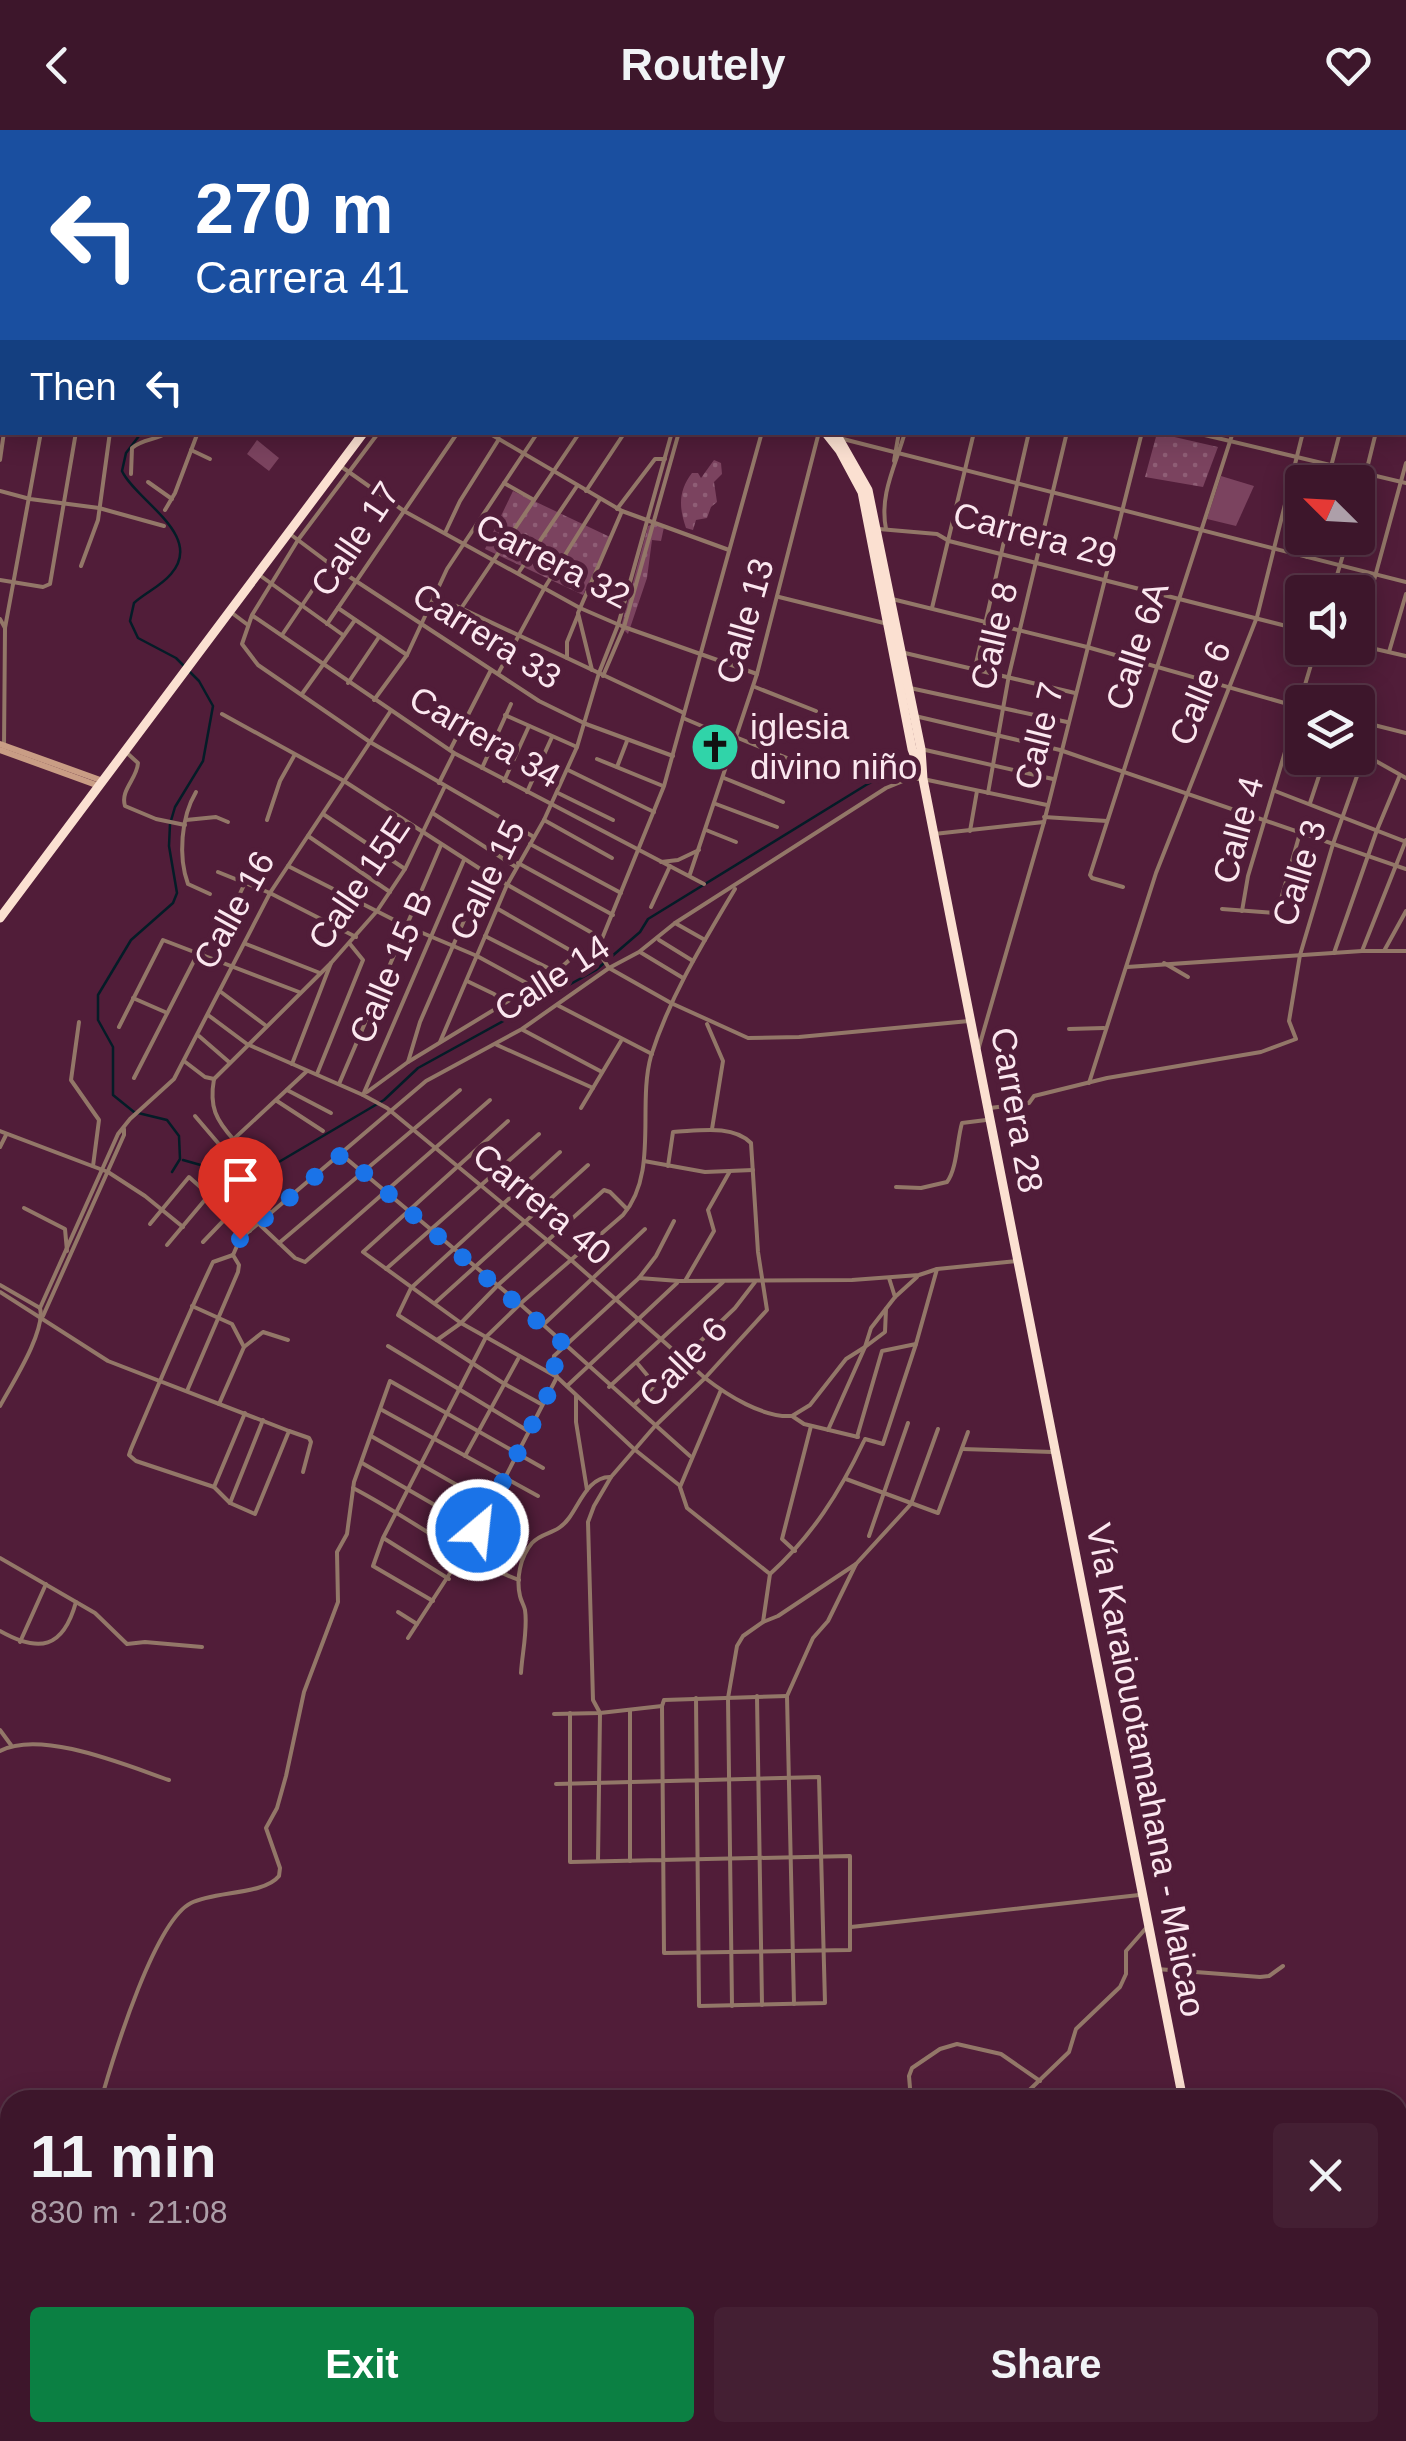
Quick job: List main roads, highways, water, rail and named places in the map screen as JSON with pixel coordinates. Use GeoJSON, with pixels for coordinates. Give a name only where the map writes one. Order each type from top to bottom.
{"type":"FeatureCollection","features":[{"type":"Feature","properties":{"kind":"highway"},"geometry":{"type":"LineString","coordinates":[[0,918],[288,533],[343,469],[362,435]]}},
{"type":"Feature","properties":{"kind":"highway","name":"Carrera 28"},"geometry":{"type":"LineString","coordinates":[[825,435],[840,450],[878,529]]}},
{"type":"Feature","properties":{"kind":"highway","name":"Carrera 28"},"geometry":{"type":"LineString","coordinates":[[837,435],[868,490],[878,529],[916,749],[973,1020],[1055,1452]]}},
{"type":"Feature","properties":{"kind":"highway","name":"Carrera 28"},"geometry":{"type":"LineString","coordinates":[[887,597],[888,624],[908,688],[910,715]]}},
{"type":"Feature","properties":{"kind":"highway","name":"Vía Karaiouotamahana - Maicao"},"geometry":{"type":"LineString","coordinates":[[1055,1452],[1181,2090]]}},
{"type":"Feature","properties":{"kind":"waterway"},"geometry":{"type":"LineString","coordinates":[[140,435],[126,453],[122,471],[164,519],[180,546],[179,560],[171,574],[134,603],[130,621],[138,638],[176,658],[199,681],[213,706],[203,761],[175,807],[170,824],[169,846],[177,893],[173,903],[131,940],[98,995],[98,1020],[113,1047],[113,1095],[134,1112],[167,1120],[179,1136],[180,1159],[172,1172]]}},
{"type":"Feature","properties":{"kind":"waterway"},"geometry":{"type":"LineString","coordinates":[[183,1160],[250,1179],[384,1100],[418,1068],[596,970],[640,932],[648,919],[866,785],[906,765]]}},
{"type":"Feature","properties":{"kind":"place","name":"iglesia divino niño"},"geometry":{"type":"Point","coordinates":[715,747]}}]}
